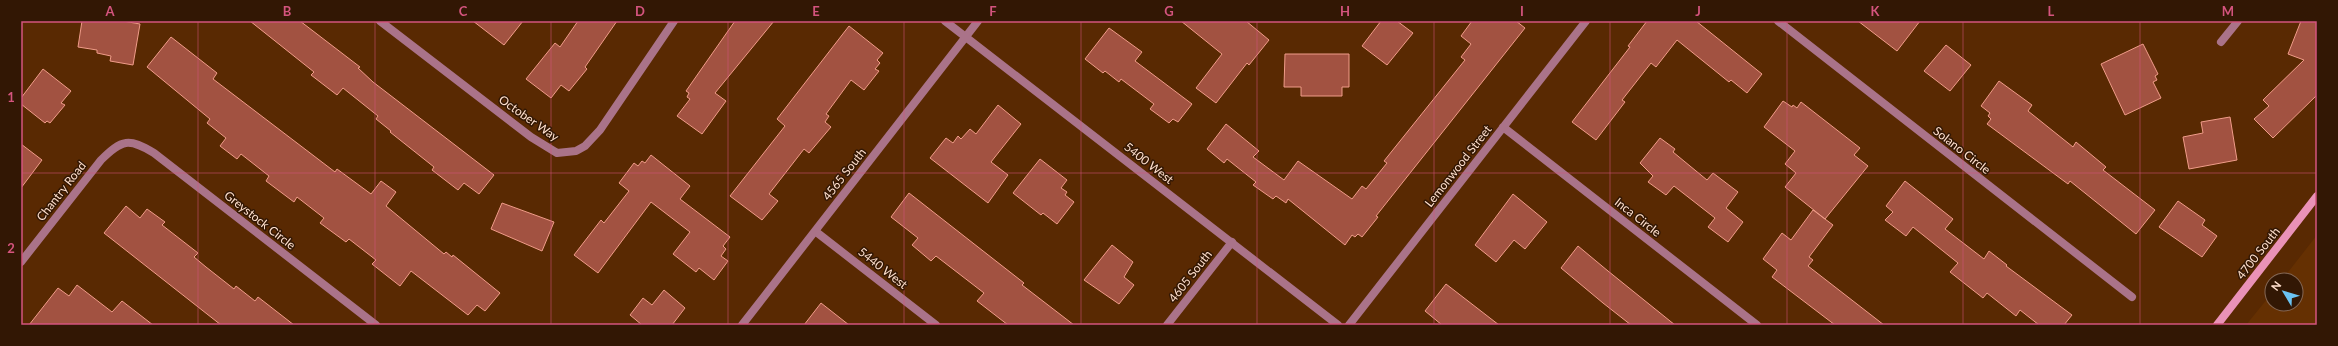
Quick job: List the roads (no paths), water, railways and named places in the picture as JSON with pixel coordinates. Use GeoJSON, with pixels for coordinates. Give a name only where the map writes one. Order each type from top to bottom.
{"type":"FeatureCollection","features":[{"type":"Feature","properties":{"kind":"main road","name":"4700 South"},"geometry":{"type":"LineString","coordinates":[[2217,325],[2317,196]]}},
{"type":"Feature","properties":{"kind":"street","name":"October Way"},"geometry":{"type":"LineString","coordinates":[[380,21],[390,24],[531,137],[557,153],[566,154],[585,146],[600,130],[674,21]]}},
{"type":"Feature","properties":{"kind":"street","name":"5400 West"},"geometry":{"type":"LineString","coordinates":[[946,21],[1338,325]]}},
{"type":"Feature","properties":{"kind":"street","name":"4565 South"},"geometry":{"type":"LineString","coordinates":[[742,325],[978,21]]}},
{"type":"Feature","properties":{"kind":"street","name":"Lemonwood Street"},"geometry":{"type":"LineString","coordinates":[[1349,325],[1586,21]]}},
{"type":"Feature","properties":{"kind":"street","name":"Solano Circle"},"geometry":{"type":"LineString","coordinates":[[1778,21],[2132,297]]}},
{"type":"Feature","properties":{"kind":"street"},"geometry":{"type":"LineString","coordinates":[[2221,42],[2238,21]]}},
{"type":"Feature","properties":{"kind":"street","name":"Inca Circle"},"geometry":{"type":"LineString","coordinates":[[1503,127],[1757,325]]}},
{"type":"Feature","properties":{"kind":"street","name":"Chantry Road"},"geometry":{"type":"LineString","coordinates":[[21,262],[101,160],[126,141]]}},
{"type":"Feature","properties":{"kind":"street","name":"Greystock Circle"},"geometry":{"type":"LineString","coordinates":[[126,141],[135,143],[154,153],[376,325]]}},
{"type":"Feature","properties":{"kind":"street","name":"5440 West"},"geometry":{"type":"LineString","coordinates":[[815,231],[936,325]]}},
{"type":"Feature","properties":{"kind":"street","name":"4605 South"},"geometry":{"type":"LineString","coordinates":[[1167,325],[1232,242]]}}]}
